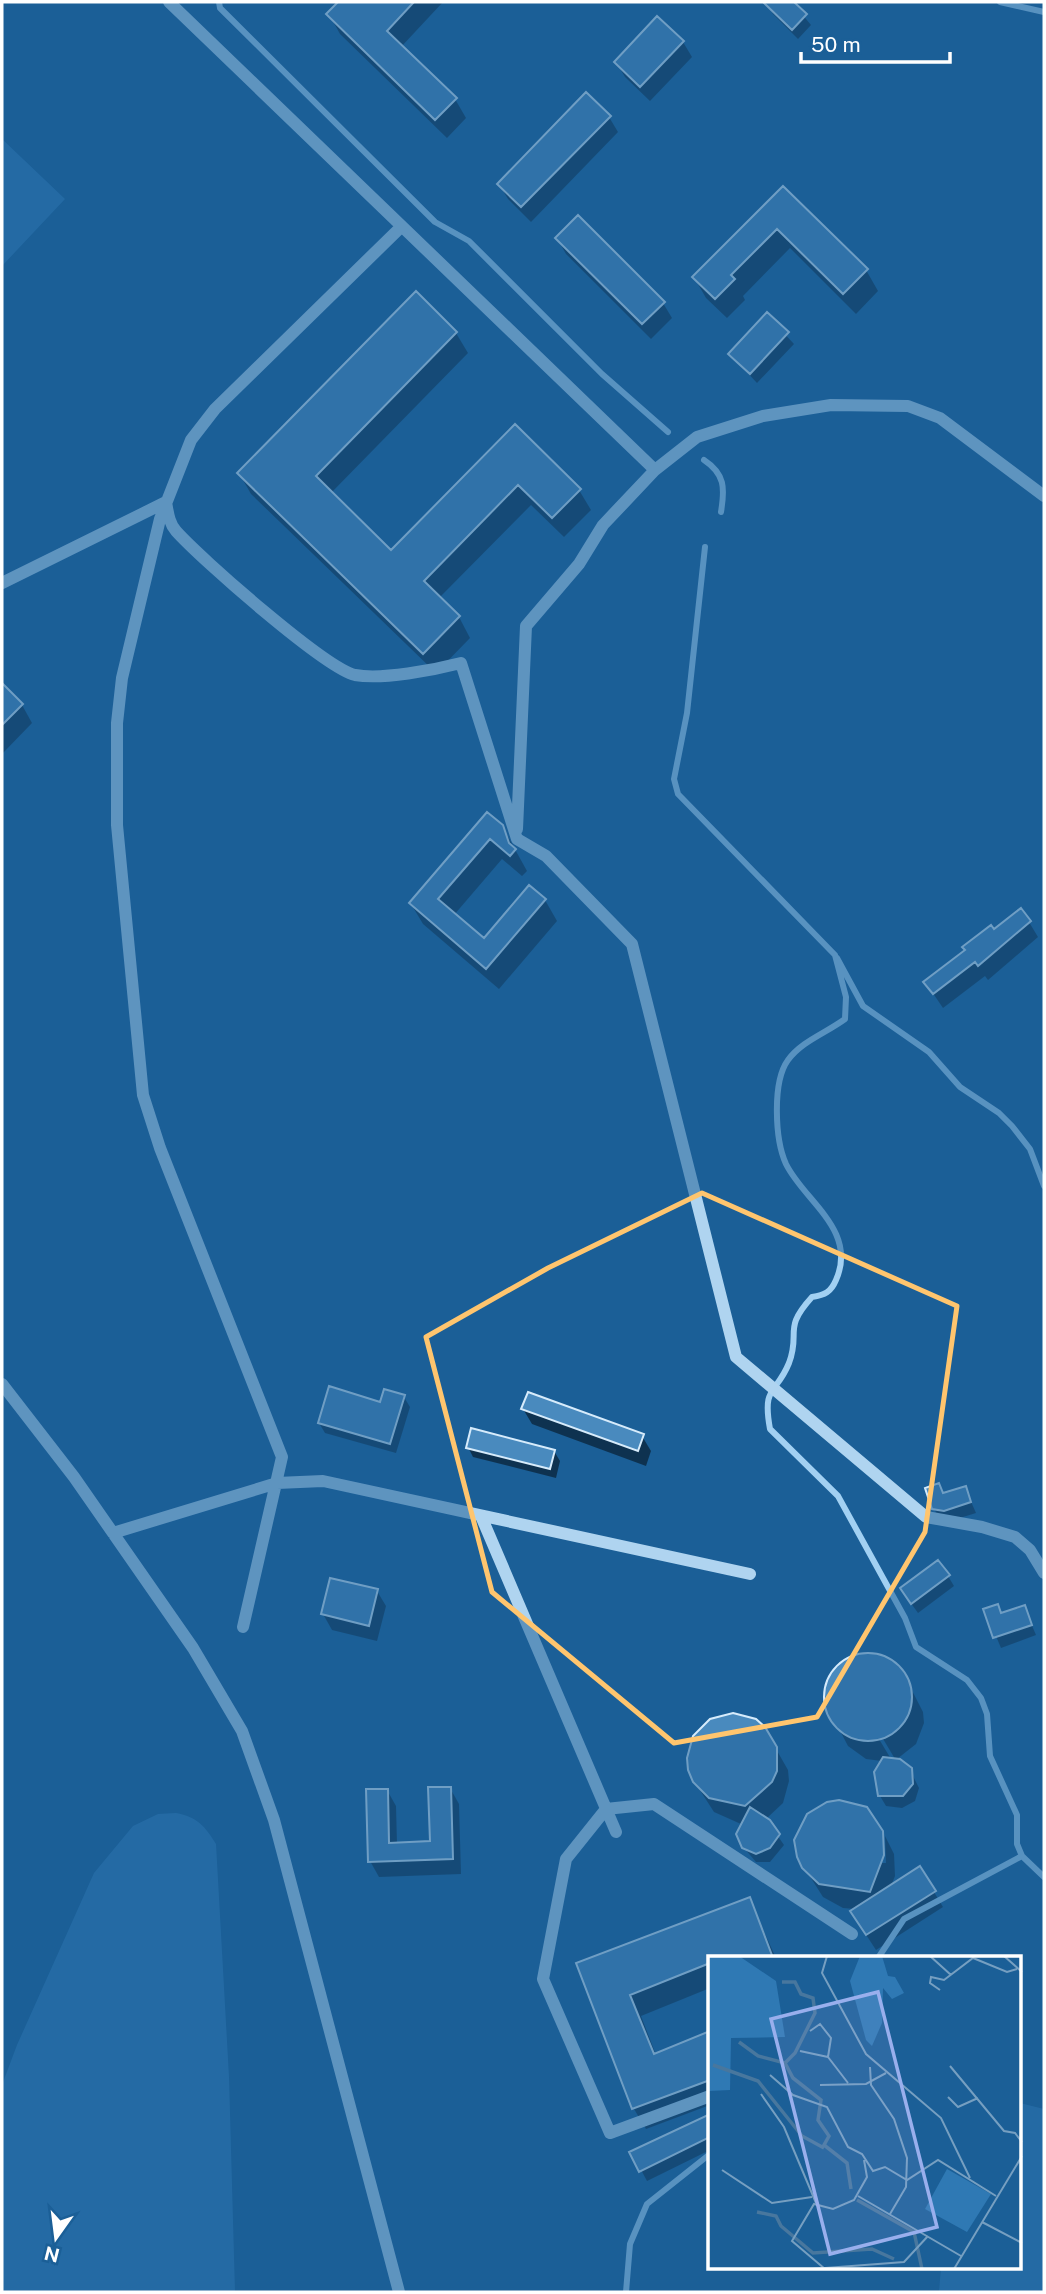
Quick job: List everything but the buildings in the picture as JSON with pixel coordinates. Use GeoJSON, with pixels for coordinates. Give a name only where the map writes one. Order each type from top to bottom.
{"type":"FeatureCollection","features":[{"type":"Feature","properties":{"kind":"street"},"geometry":{"type":"LineString","coordinates":[[169,2],[400,228],[655,470]]}},
{"type":"Feature","properties":{"kind":"street"},"geometry":{"type":"LineString","coordinates":[[243,1627],[282,1457],[280,1446],[150,1122],[139,1065],[118,852],[117,723],[122,678],[166,502],[191,440],[215,410],[400,228]]}},
{"type":"Feature","properties":{"kind":"street"},"geometry":{"type":"LineString","coordinates":[[517,839],[526,626],[579,564],[603,525],[655,470],[696,438],[763,416],[831,405],[908,406],[940,418],[1044,496]]}},
{"type":"Feature","properties":{"kind":"street"},"geometry":{"type":"LineString","coordinates":[[2,583],[166,502]]}},
{"type":"Feature","properties":{"kind":"street"},"geometry":{"type":"LineString","coordinates":[[166,502],[169,519],[175,530],[220,572],[342,671],[371,676],[461,663],[517,839],[546,856],[632,944],[736,1357],[926,1517],[982,1527],[1015,1537],[1030,1550],[1044,1573]]}},
{"type":"Feature","properties":{"kind":"street"},"geometry":{"type":"LineString","coordinates":[[2,1384],[113,1533],[211,1675],[251,1752],[274,1820],[400,2292]]}},
{"type":"Feature","properties":{"kind":"street"},"geometry":{"type":"LineString","coordinates":[[113,1533],[277,1483],[323,1481],[750,1574]]}},
{"type":"Feature","properties":{"kind":"street"},"geometry":{"type":"LineString","coordinates":[[481,1516],[616,1832]]}},
{"type":"Feature","properties":{"kind":"street"},"geometry":{"type":"LineString","coordinates":[[708,2097],[610,2133],[543,1979],[566,1859],[606,1808],[654,1804],[852,1934]]}},
{"type":"Feature","properties":{"kind":"highlighted area"},"geometry":{"type":"Polygon","coordinates":[[[702,1193],[957,1306],[925,1532],[817,1717],[674,1743],[492,1592],[426,1337],[548,1268],[702,1193]]]}},
{"type":"Feature","properties":{"kind":"shaded area"},"geometry":{"type":"Polygon","coordinates":[[[2,139],[65,199],[2,266],[2,139]]]}},
{"type":"Feature","properties":{"kind":"shaded area"},"geometry":{"type":"Polygon","coordinates":[[[176,1813],[200,1823],[216,1844],[229,2077],[235,2292],[2,2292],[2,2085],[17,2045],[94,1873],[133,1826],[158,1814],[176,1813]]]}},
{"type":"Feature","properties":{"kind":"shaded area"},"geometry":{"type":"Polygon","coordinates":[[[1021,2103],[1044,2109],[1044,2292],[939,2292],[941,2270],[1021,2270],[1021,2103]]]}},
{"type":"Feature","properties":{"kind":"waterway"},"geometry":{"type":"LineString","coordinates":[[219,2],[220,8],[435,222],[469,241],[602,374],[668,432]]}},
{"type":"Feature","properties":{"kind":"waterway"},"geometry":{"type":"LineString","coordinates":[[1000,2],[1044,12]]}},
{"type":"Feature","properties":{"kind":"waterway"},"geometry":{"type":"LineString","coordinates":[[704,460],[716,471],[722,482],[721,512]]}},
{"type":"Feature","properties":{"kind":"waterway"},"geometry":{"type":"LineString","coordinates":[[705,547],[687,713],[674,779],[678,794],[835,955],[846,997],[845,1019],[794,1053],[788,1060],[779,1082],[777,1111],[782,1154],[794,1178],[835,1231],[841,1262],[830,1290],[812,1297],[797,1317],[789,1363],[769,1397],[770,1429],[838,1496],[905,1618],[916,1647],[967,1680],[981,1698],[987,1714],[990,1756],[1017,1815],[1017,1844],[1022,1856],[1044,1877]]}},
{"type":"Feature","properties":{"kind":"waterway"},"geometry":{"type":"LineString","coordinates":[[837,958],[863,1006],[929,1052],[960,1087],[999,1113],[1012,1126],[1030,1149],[1044,1186]]}},
{"type":"Feature","properties":{"kind":"waterway"},"geometry":{"type":"LineString","coordinates":[[879,1956],[904,1919],[1022,1856]]}},
{"type":"Feature","properties":{"kind":"waterway"},"geometry":{"type":"LineString","coordinates":[[626,2292],[630,2244],[647,2204],[708,2156]]}}]}
